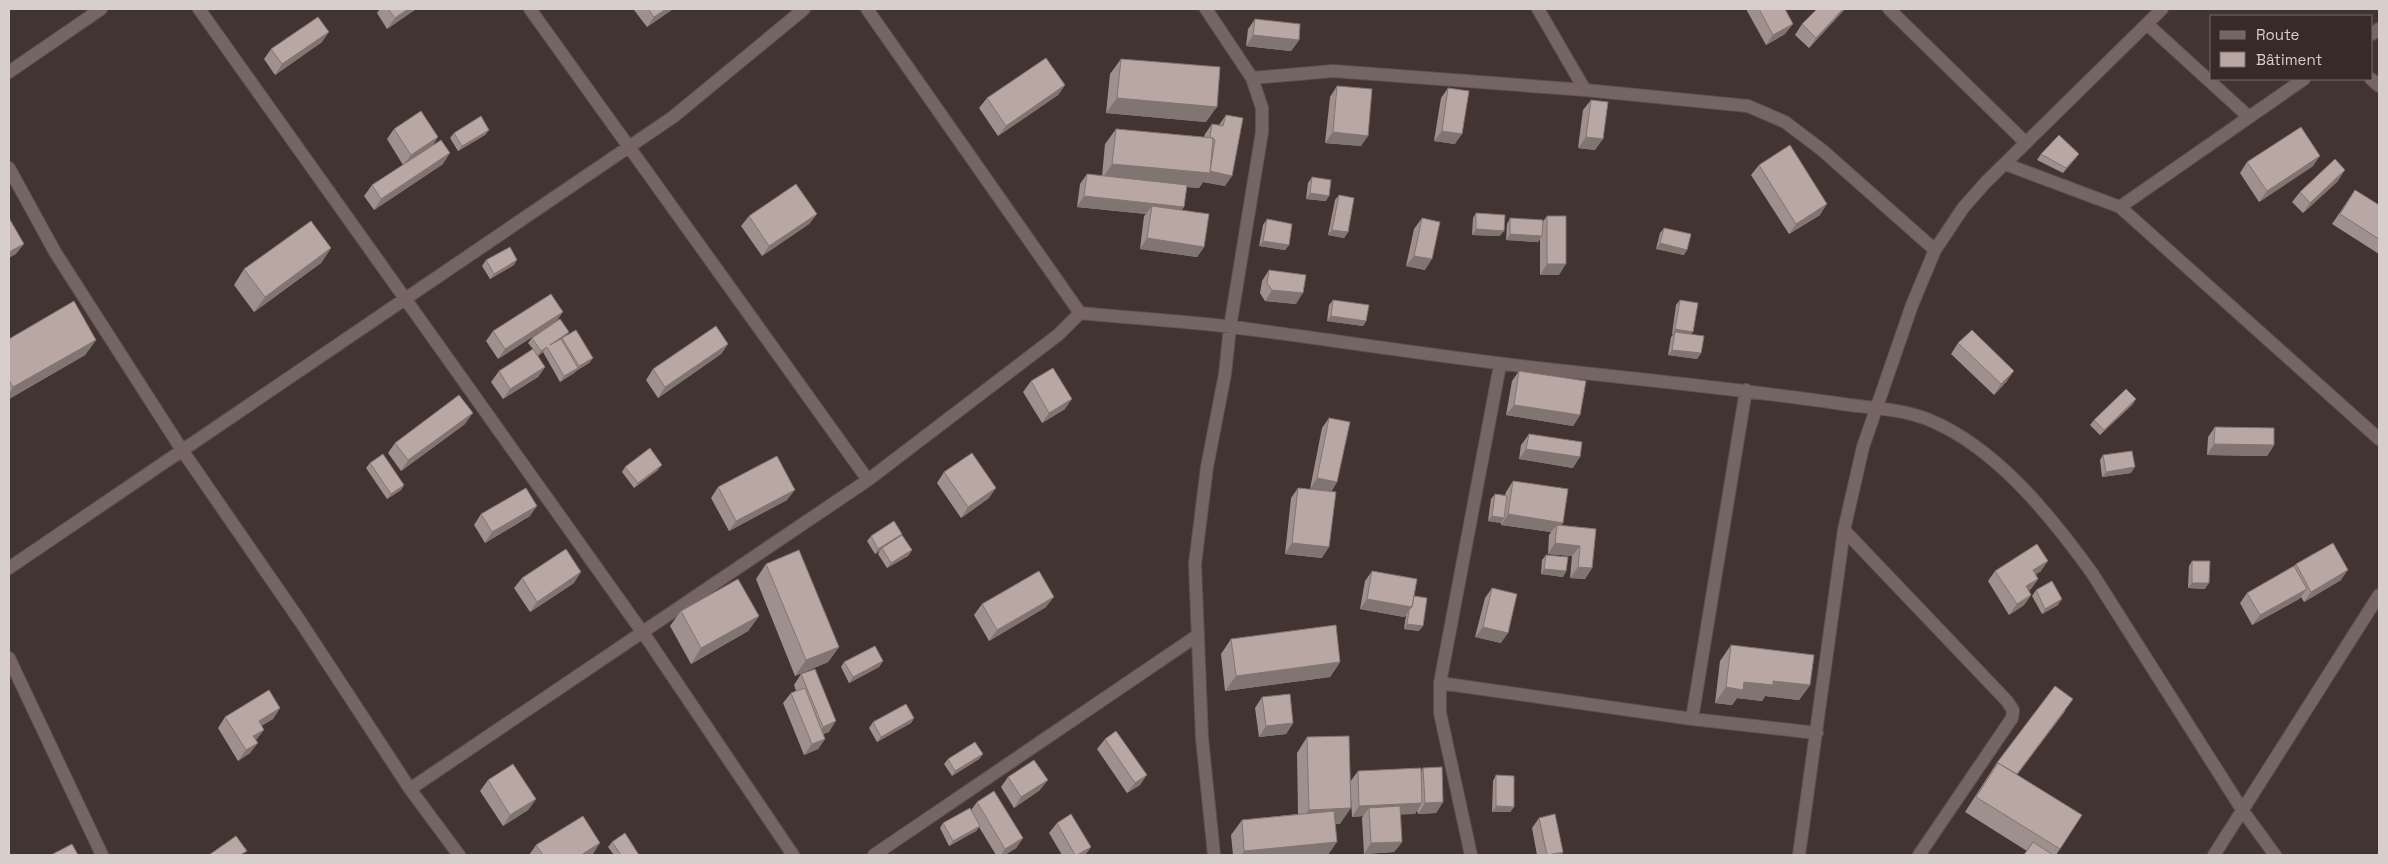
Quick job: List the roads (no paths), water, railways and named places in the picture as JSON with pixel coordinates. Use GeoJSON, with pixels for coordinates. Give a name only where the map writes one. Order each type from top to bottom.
{"type":"FeatureCollection","features":[{"type":"Feature","properties":{"kind":"street"},"geometry":{"type":"LineString","coordinates":[[9,72],[101,9]]}},
{"type":"Feature","properties":{"kind":"street"},"geometry":{"type":"LineString","coordinates":[[199,9],[642,632],[793,855]]}},
{"type":"Feature","properties":{"kind":"street"},"geometry":{"type":"LineString","coordinates":[[530,9],[868,480]]}},
{"type":"Feature","properties":{"kind":"street"},"geometry":{"type":"LineString","coordinates":[[9,568],[673,117],[804,9]]}},
{"type":"Feature","properties":{"kind":"street"},"geometry":{"type":"LineString","coordinates":[[867,9],[1080,313],[1230,327],[1500,365],[1746,390],[1877,410],[1900,410],[1927,419],[1954,432],[1982,450],[2024,490],[2065,536],[2092,573],[2243,811],[2275,855]]}},
{"type":"Feature","properties":{"kind":"street"},"geometry":{"type":"LineString","coordinates":[[1206,9],[1252,78],[1262,108],[1262,132],[1230,327],[1225,374],[1207,467],[1195,564],[1202,738],[1214,855]]}},
{"type":"Feature","properties":{"kind":"street"},"geometry":{"type":"LineString","coordinates":[[1538,9],[1585,90]]}},
{"type":"Feature","properties":{"kind":"street"},"geometry":{"type":"LineString","coordinates":[[1889,9],[2026,144]]}},
{"type":"Feature","properties":{"kind":"street"},"geometry":{"type":"LineString","coordinates":[[1799,855],[1844,530],[1863,447],[1912,305],[1935,250],[1963,208],[2162,9]]}},
{"type":"Feature","properties":{"kind":"street"},"geometry":{"type":"LineString","coordinates":[[2147,24],[2249,117]]}},
{"type":"Feature","properties":{"kind":"street"},"geometry":{"type":"LineString","coordinates":[[1252,78],[1333,71],[1585,90],[1748,106],[1785,122],[1822,150],[1935,250]]}},
{"type":"Feature","properties":{"kind":"street"},"geometry":{"type":"LineString","coordinates":[[2120,207],[2303,80]]}},
{"type":"Feature","properties":{"kind":"street"},"geometry":{"type":"LineString","coordinates":[[2005,164],[2120,207],[2379,439]]}},
{"type":"Feature","properties":{"kind":"street"},"geometry":{"type":"LineString","coordinates":[[9,168],[54,252],[182,450],[300,621],[410,789],[459,855]]}},
{"type":"Feature","properties":{"kind":"street"},"geometry":{"type":"LineString","coordinates":[[410,789],[868,480],[1058,335],[1080,313]]}},
{"type":"Feature","properties":{"kind":"street"},"geometry":{"type":"LineString","coordinates":[[1471,855],[1440,713],[1440,683],[1500,365]]}},
{"type":"Feature","properties":{"kind":"street"},"geometry":{"type":"LineString","coordinates":[[1692,719],[1746,390]]}},
{"type":"Feature","properties":{"kind":"street"},"geometry":{"type":"LineString","coordinates":[[1844,530],[2008,701],[2013,710],[2012,718],[1919,855]]}},
{"type":"Feature","properties":{"kind":"street"},"geometry":{"type":"LineString","coordinates":[[2214,855],[2375,611],[2379,595]]}},
{"type":"Feature","properties":{"kind":"street"},"geometry":{"type":"LineString","coordinates":[[874,855],[1198,635]]}},
{"type":"Feature","properties":{"kind":"street"},"geometry":{"type":"LineString","coordinates":[[9,658],[102,855]]}},
{"type":"Feature","properties":{"kind":"street"},"geometry":{"type":"LineString","coordinates":[[1440,683],[1692,719],[1817,733]]}}]}
